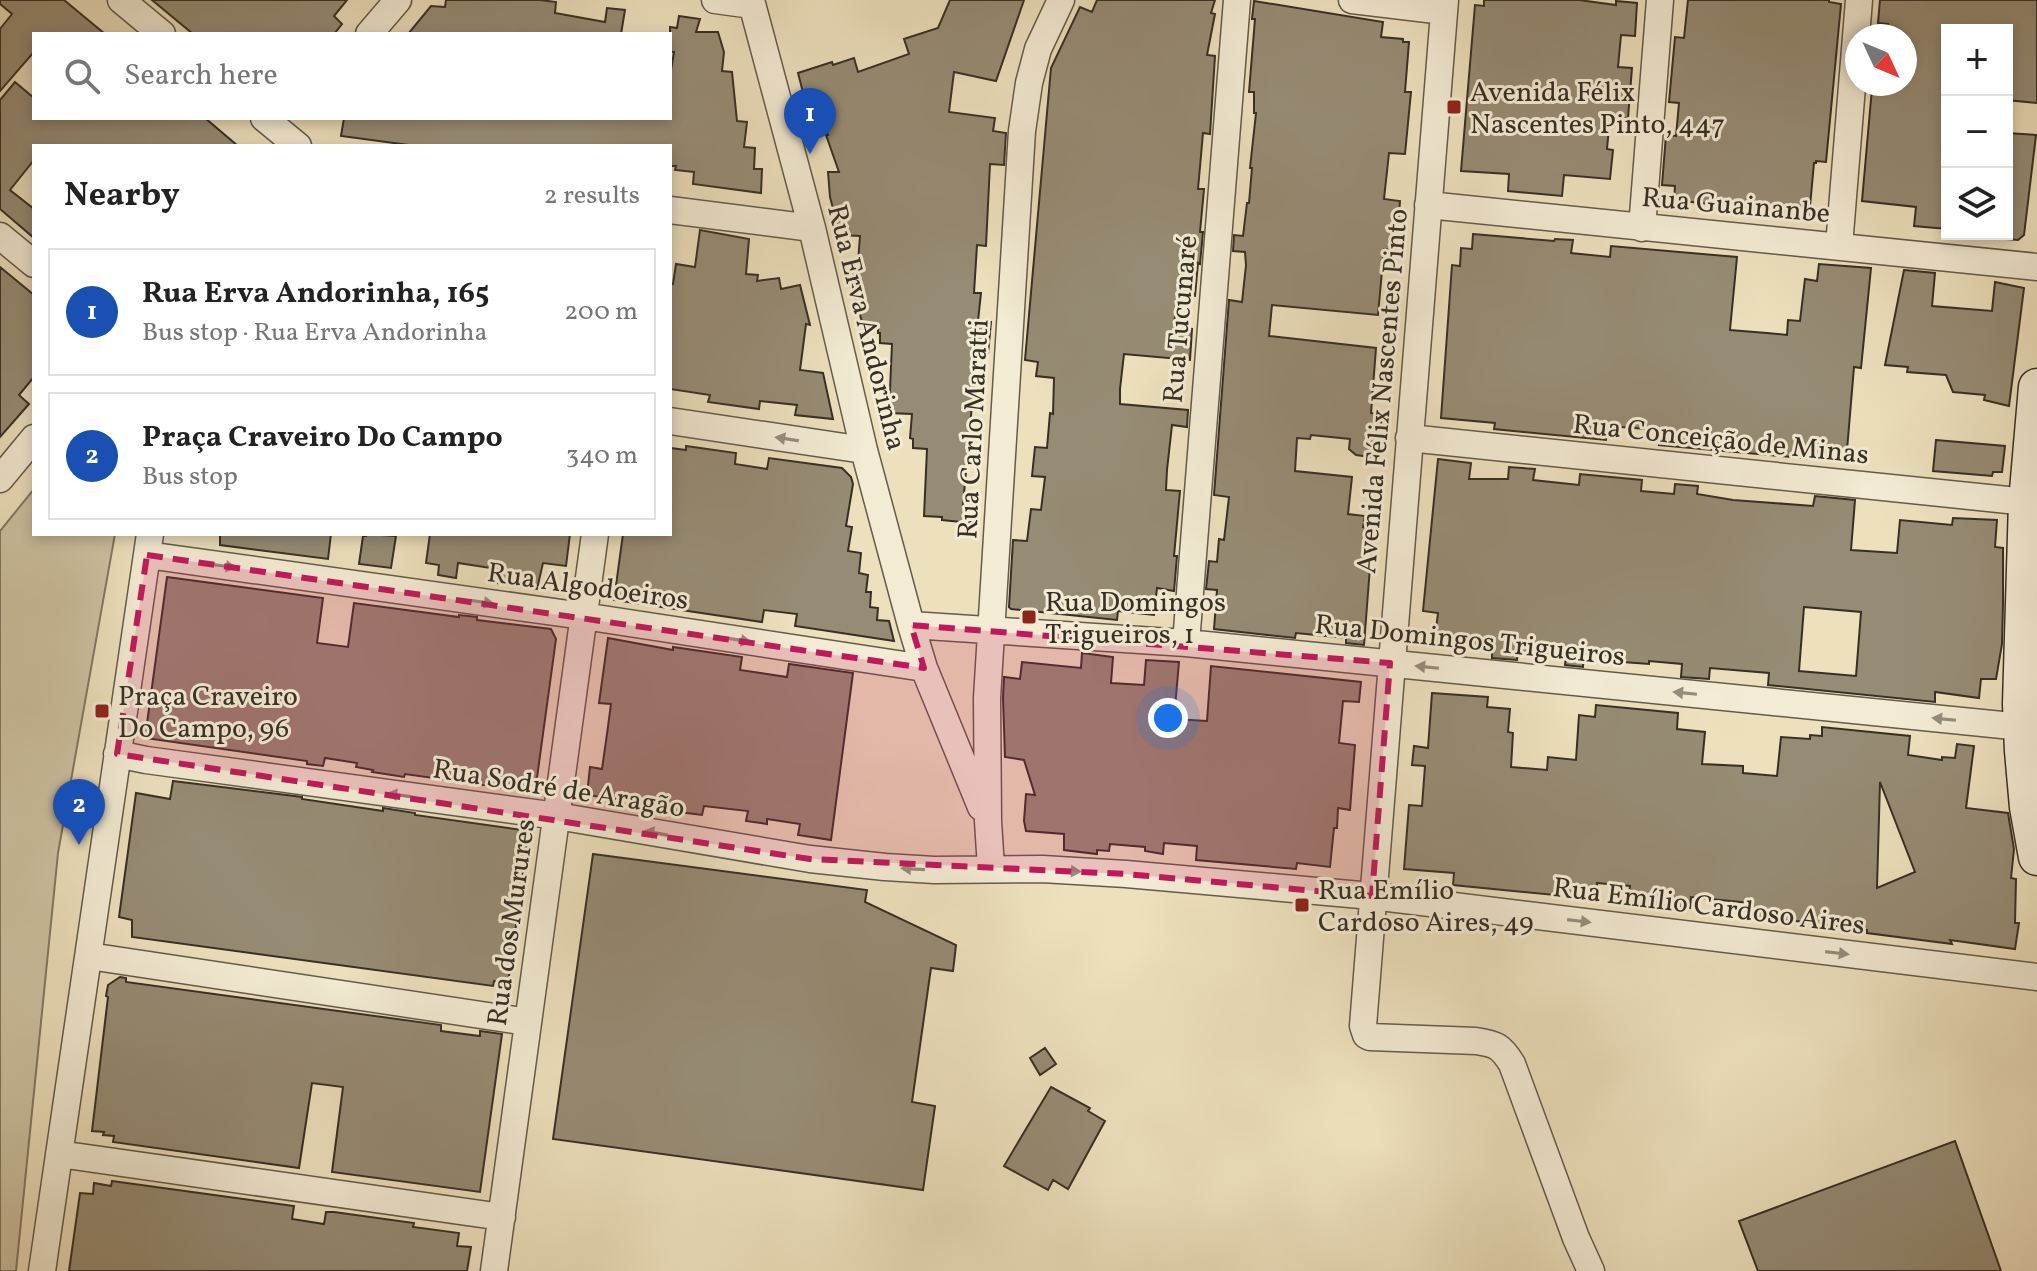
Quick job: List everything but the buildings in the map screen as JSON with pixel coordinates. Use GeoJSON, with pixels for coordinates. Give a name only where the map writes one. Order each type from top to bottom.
{"type":"FeatureCollection","features":[{"type":"Feature","properties":{"kind":"main road"},"geometry":{"type":"LineString","coordinates":[[2037,387],[2027,502],[2022,727],[2028,807],[2037,857]]}},
{"type":"Feature","properties":{"kind":"street"},"geometry":{"type":"LineString","coordinates":[[121,0],[160,32]]}},
{"type":"Feature","properties":{"kind":"street"},"geometry":{"type":"LineString","coordinates":[[371,32],[398,0]]}},
{"type":"Feature","properties":{"kind":"street"},"geometry":{"type":"LineString","coordinates":[[715,0],[751,2]]}},
{"type":"Feature","properties":{"kind":"street","name":"Rua Carlo Maratti"},"geometry":{"type":"LineString","coordinates":[[991,868],[987,698],[1022,131],[1038,49],[1061,0]]}},
{"type":"Feature","properties":{"kind":"street","name":"Rua Tucunaré"},"geometry":{"type":"LineString","coordinates":[[1186,643],[1237,0]]}},
{"type":"Feature","properties":{"kind":"street"},"geometry":{"type":"LineString","coordinates":[[1352,0],[1444,6]]}},
{"type":"Feature","properties":{"kind":"street"},"geometry":{"type":"LineString","coordinates":[[1642,228],[1660,0]]}},
{"type":"Feature","properties":{"kind":"street"},"geometry":{"type":"LineString","coordinates":[[1839,246],[1859,0]]}},
{"type":"Feature","properties":{"kind":"street","name":"Rua Erva Andorinha"},"geometry":{"type":"LineString","coordinates":[[751,2],[812,228],[864,450],[924,668]]}},
{"type":"Feature","properties":{"kind":"street","name":"Avenida Félix Nascentes Pinto"},"geometry":{"type":"LineString","coordinates":[[1444,6],[1363,1026],[1370,1037],[1476,1041],[1500,1047],[1512,1064],[1591,1271]]}},
{"type":"Feature","properties":{"kind":"street"},"geometry":{"type":"LineString","coordinates":[[267,120],[289,136]]}},
{"type":"Feature","properties":{"kind":"street","name":"Rua Guainanbe"},"geometry":{"type":"LineString","coordinates":[[1428,205],[2037,267]]}},
{"type":"Feature","properties":{"kind":"street"},"geometry":{"type":"LineString","coordinates":[[672,210],[812,228]]}},
{"type":"Feature","properties":{"kind":"street"},"geometry":{"type":"LineString","coordinates":[[0,236],[32,262]]}},
{"type":"Feature","properties":{"kind":"street"},"geometry":{"type":"LineString","coordinates":[[672,421],[864,450]]}},
{"type":"Feature","properties":{"kind":"street","name":"Rua Conceição de Minas"},"geometry":{"type":"LineString","coordinates":[[1409,438],[2027,502]]}},
{"type":"Feature","properties":{"kind":"street"},"geometry":{"type":"LineString","coordinates":[[0,479],[32,440]]}},
{"type":"Feature","properties":{"kind":"street","name":"Rua dos Murures"},"geometry":{"type":"LineString","coordinates":[[494,1271],[595,536]]}},
{"type":"Feature","properties":{"kind":"street"},"geometry":{"type":"LineString","coordinates":[[42,1271],[149,544]]}},
{"type":"Feature","properties":{"kind":"street","name":"Rua Algodoeiros"},"geometry":{"type":"LineString","coordinates":[[149,544],[583,616],[924,668]]}},
{"type":"Feature","properties":{"kind":"street","name":"Rua Domingos Trigueiros"},"geometry":{"type":"LineString","coordinates":[[911,625],[1186,643],[2022,727]]}},
{"type":"Feature","properties":{"kind":"street"},"geometry":{"type":"LineString","coordinates":[[924,668],[988,821]]}},
{"type":"Feature","properties":{"kind":"street","name":"Rua Sodré de Aragão"},"geometry":{"type":"LineString","coordinates":[[117,754],[557,816],[810,859],[897,868],[991,868]]}},
{"type":"Feature","properties":{"kind":"street","name":"Rua Emílio Cardoso Aires"},"geometry":{"type":"LineString","coordinates":[[991,868],[1126,874],[1372,896],[2037,977]]}},
{"type":"Feature","properties":{"kind":"street"},"geometry":{"type":"LineString","coordinates":[[89,956],[528,1022]]}},
{"type":"Feature","properties":{"kind":"street"},"geometry":{"type":"LineString","coordinates":[[59,1154],[502,1217]]}},
{"type":"Feature","properties":{"kind":"highlighted area"},"geometry":{"type":"Polygon","coordinates":[[[147,555],[924,668],[911,625],[1390,663],[1372,896],[1126,874],[810,859],[117,754],[147,555]]]}},
{"type":"Feature","properties":{"kind":"shaded area"},"geometry":{"type":"Polygon","coordinates":[[[32,491],[32,536],[115,536],[58,853],[16,1271],[0,1271],[0,531],[32,491]]]}},
{"type":"Feature","properties":{"kind":"place","name":"Avenida Félix Nascentes Pinto, 447"},"geometry":{"type":"Point","coordinates":[1454,107]}},
{"type":"Feature","properties":{"kind":"place","name":"Rua Erva Andorinha, 165"},"geometry":{"type":"Point","coordinates":[810,154]}},
{"type":"Feature","properties":{"kind":"place","name":"Rua Domingos Trigueiros, 1"},"geometry":{"type":"Point","coordinates":[1029,617]}},
{"type":"Feature","properties":{"kind":"place","name":"Praça Craveiro Do Campo, 96"},"geometry":{"type":"Point","coordinates":[102,711]}},
{"type":"Feature","properties":{"kind":"place","name":"Praça Craveiro Do Campo"},"geometry":{"type":"Point","coordinates":[79,845]}},
{"type":"Feature","properties":{"kind":"place","name":"Rua Emílio Cardoso Aires, 49"},"geometry":{"type":"Point","coordinates":[1302,905]}}]}
